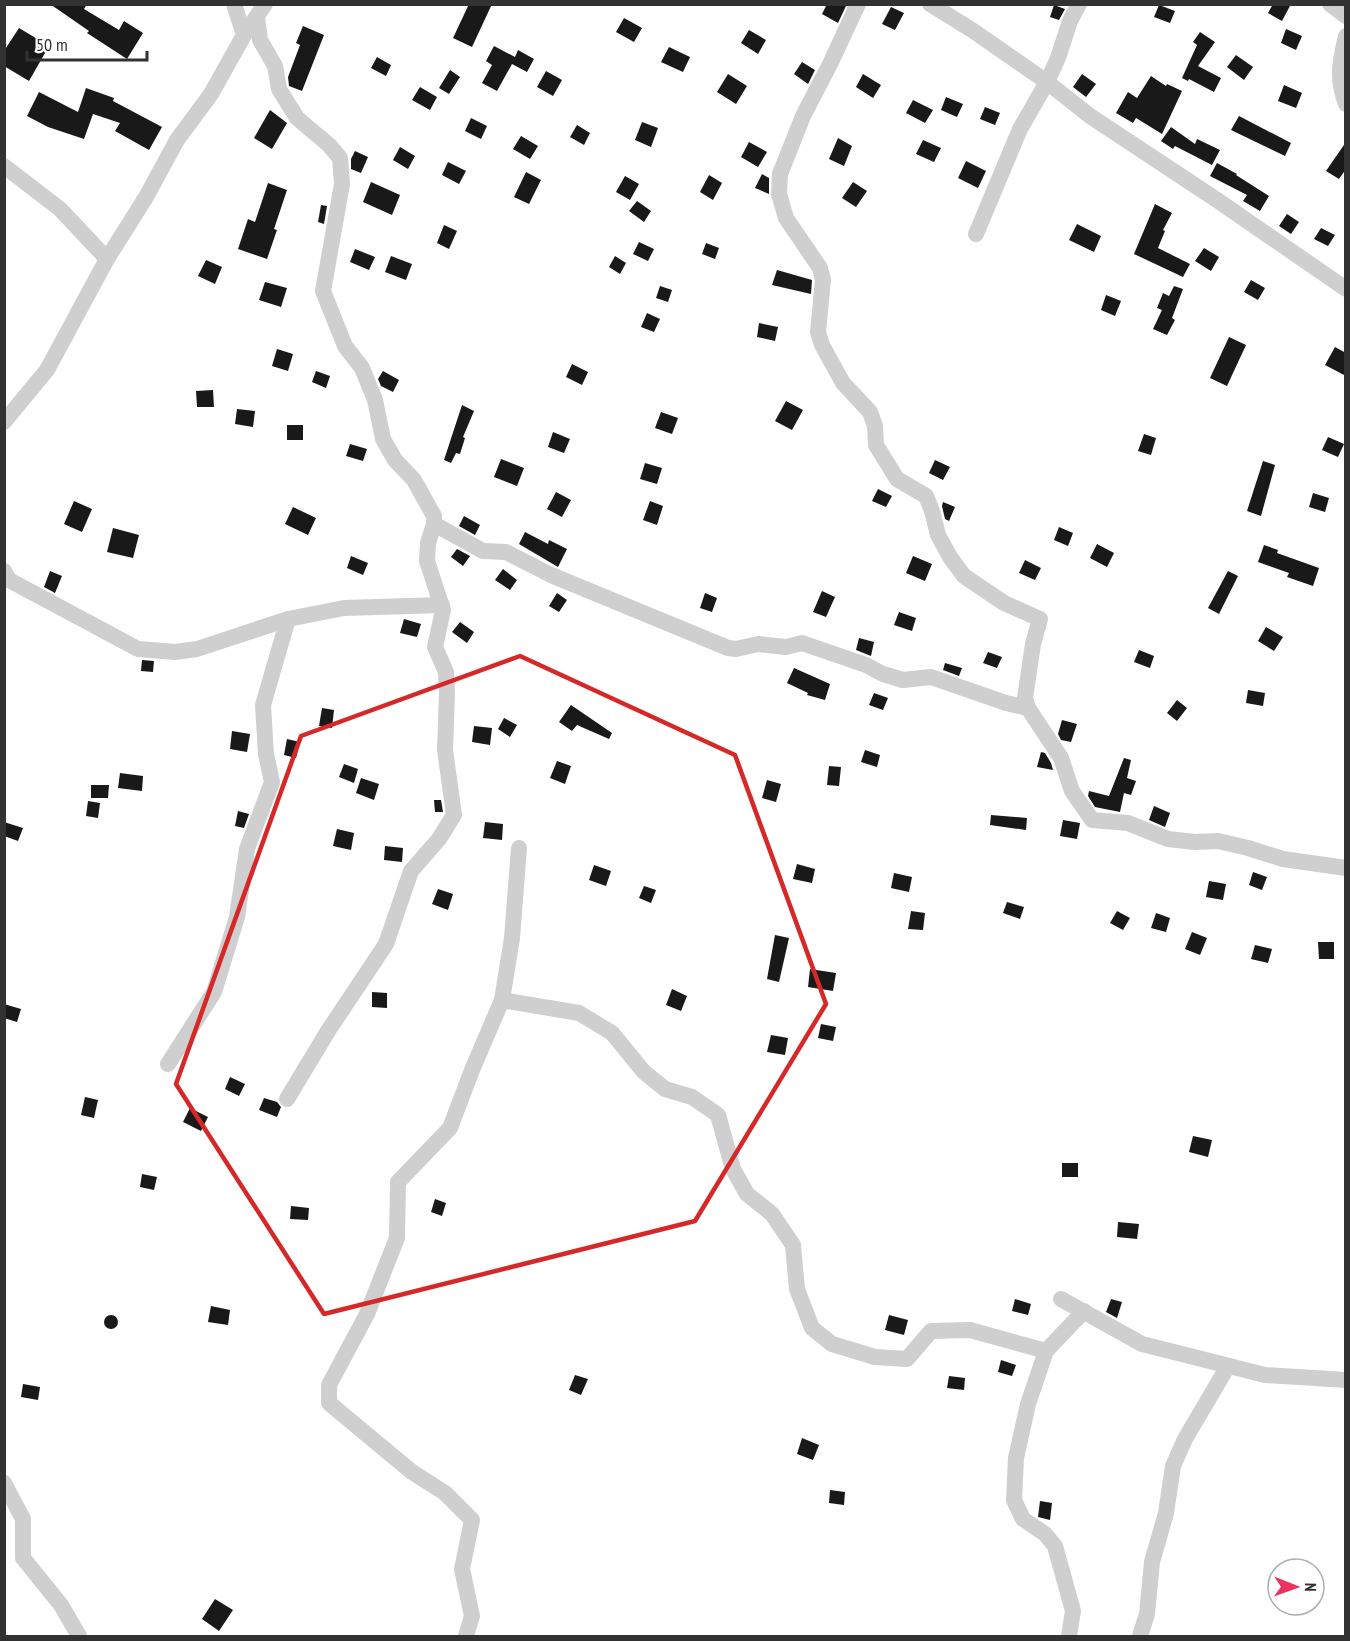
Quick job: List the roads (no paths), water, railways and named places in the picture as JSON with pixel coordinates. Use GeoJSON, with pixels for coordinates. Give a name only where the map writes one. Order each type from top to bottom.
{"type":"FeatureCollection","features":[{"type":"Feature","properties":{"kind":"street"},"geometry":{"type":"LineString","coordinates":[[234,4],[244,35]]}},
{"type":"Feature","properties":{"kind":"street"},"geometry":{"type":"LineString","coordinates":[[858,4],[803,116],[780,174],[779,194],[786,218],[820,268],[823,280],[818,332],[822,345],[843,383],[870,412],[876,445],[897,479],[926,496],[938,535],[964,576],[1004,603],[1041,620],[1029,668],[1025,699],[1028,708],[1061,758],[1072,790],[1092,820],[1128,824],[1168,838],[1195,842],[1218,841],[1283,859],[1346,868]]}},
{"type":"Feature","properties":{"kind":"street"},"geometry":{"type":"LineString","coordinates":[[930,4],[972,30],[1047,82],[1090,116],[1346,289]]}},
{"type":"Feature","properties":{"kind":"street"},"geometry":{"type":"LineString","coordinates":[[976,234],[1020,129],[1058,58],[1070,21],[1079,4]]}},
{"type":"Feature","properties":{"kind":"street"},"geometry":{"type":"LineString","coordinates":[[1330,4],[1346,15]]}},
{"type":"Feature","properties":{"kind":"street"},"geometry":{"type":"LineString","coordinates":[[4,423],[47,370],[107,259],[146,197],[177,140],[211,94],[244,35],[261,11]]}},
{"type":"Feature","properties":{"kind":"street"},"geometry":{"type":"LineString","coordinates":[[261,11],[260,40],[275,66],[279,89],[297,118],[330,145],[340,158],[342,184],[323,291],[345,346],[362,368],[375,400],[383,439],[395,459],[414,480],[434,516],[428,543],[428,561],[443,610],[435,648],[446,672],[445,750],[454,815],[439,839],[411,871],[386,944],[328,1031],[287,1099]]}},
{"type":"Feature","properties":{"kind":"street"},"geometry":{"type":"LineString","coordinates":[[1346,36],[1338,84],[1346,104]]}},
{"type":"Feature","properties":{"kind":"street"},"geometry":{"type":"LineString","coordinates":[[4,166],[60,209],[107,259]]}},
{"type":"Feature","properties":{"kind":"street"},"geometry":{"type":"LineString","coordinates":[[434,524],[483,551],[506,552],[551,575],[728,648],[736,649],[758,644],[786,647],[802,643],[903,680],[931,677],[1006,703],[1028,708]]}},
{"type":"Feature","properties":{"kind":"street"},"geometry":{"type":"LineString","coordinates":[[4,572],[9,580],[138,649],[175,652],[197,649],[288,619],[344,608],[441,604]]}},
{"type":"Feature","properties":{"kind":"street"},"geometry":{"type":"LineString","coordinates":[[168,1064],[214,992],[237,917],[247,849],[272,782],[266,754],[263,705],[288,619]]}},
{"type":"Feature","properties":{"kind":"street"},"geometry":{"type":"LineString","coordinates":[[466,1636],[472,1616],[462,1569],[472,1520],[445,1493],[412,1472],[329,1403],[329,1385],[367,1314],[397,1238],[398,1182],[450,1128],[502,1000],[512,938],[519,848]]}},
{"type":"Feature","properties":{"kind":"street"},"geometry":{"type":"LineString","coordinates":[[502,1000],[579,1013],[612,1033],[644,1072],[665,1089],[692,1097],[718,1115],[733,1169],[747,1194],[772,1214],[793,1245],[797,1289],[812,1328],[832,1344],[876,1358],[907,1359],[931,1331],[969,1330],[1046,1351]]}},
{"type":"Feature","properties":{"kind":"street"},"geometry":{"type":"LineString","coordinates":[[1062,1299],[1142,1344],[1265,1375],[1346,1380]]}},
{"type":"Feature","properties":{"kind":"street"},"geometry":{"type":"LineString","coordinates":[[1069,1636],[1073,1611],[1055,1546],[1045,1534],[1023,1519],[1014,1500],[1016,1458],[1028,1404],[1046,1351],[1084,1311]]}},
{"type":"Feature","properties":{"kind":"street"},"geometry":{"type":"LineString","coordinates":[[1140,1636],[1147,1614],[1152,1562],[1166,1513],[1173,1466],[1185,1440],[1228,1366]]}},
{"type":"Feature","properties":{"kind":"street"},"geometry":{"type":"LineString","coordinates":[[4,1483],[23,1520],[23,1558],[61,1605],[79,1636]]}}]}
